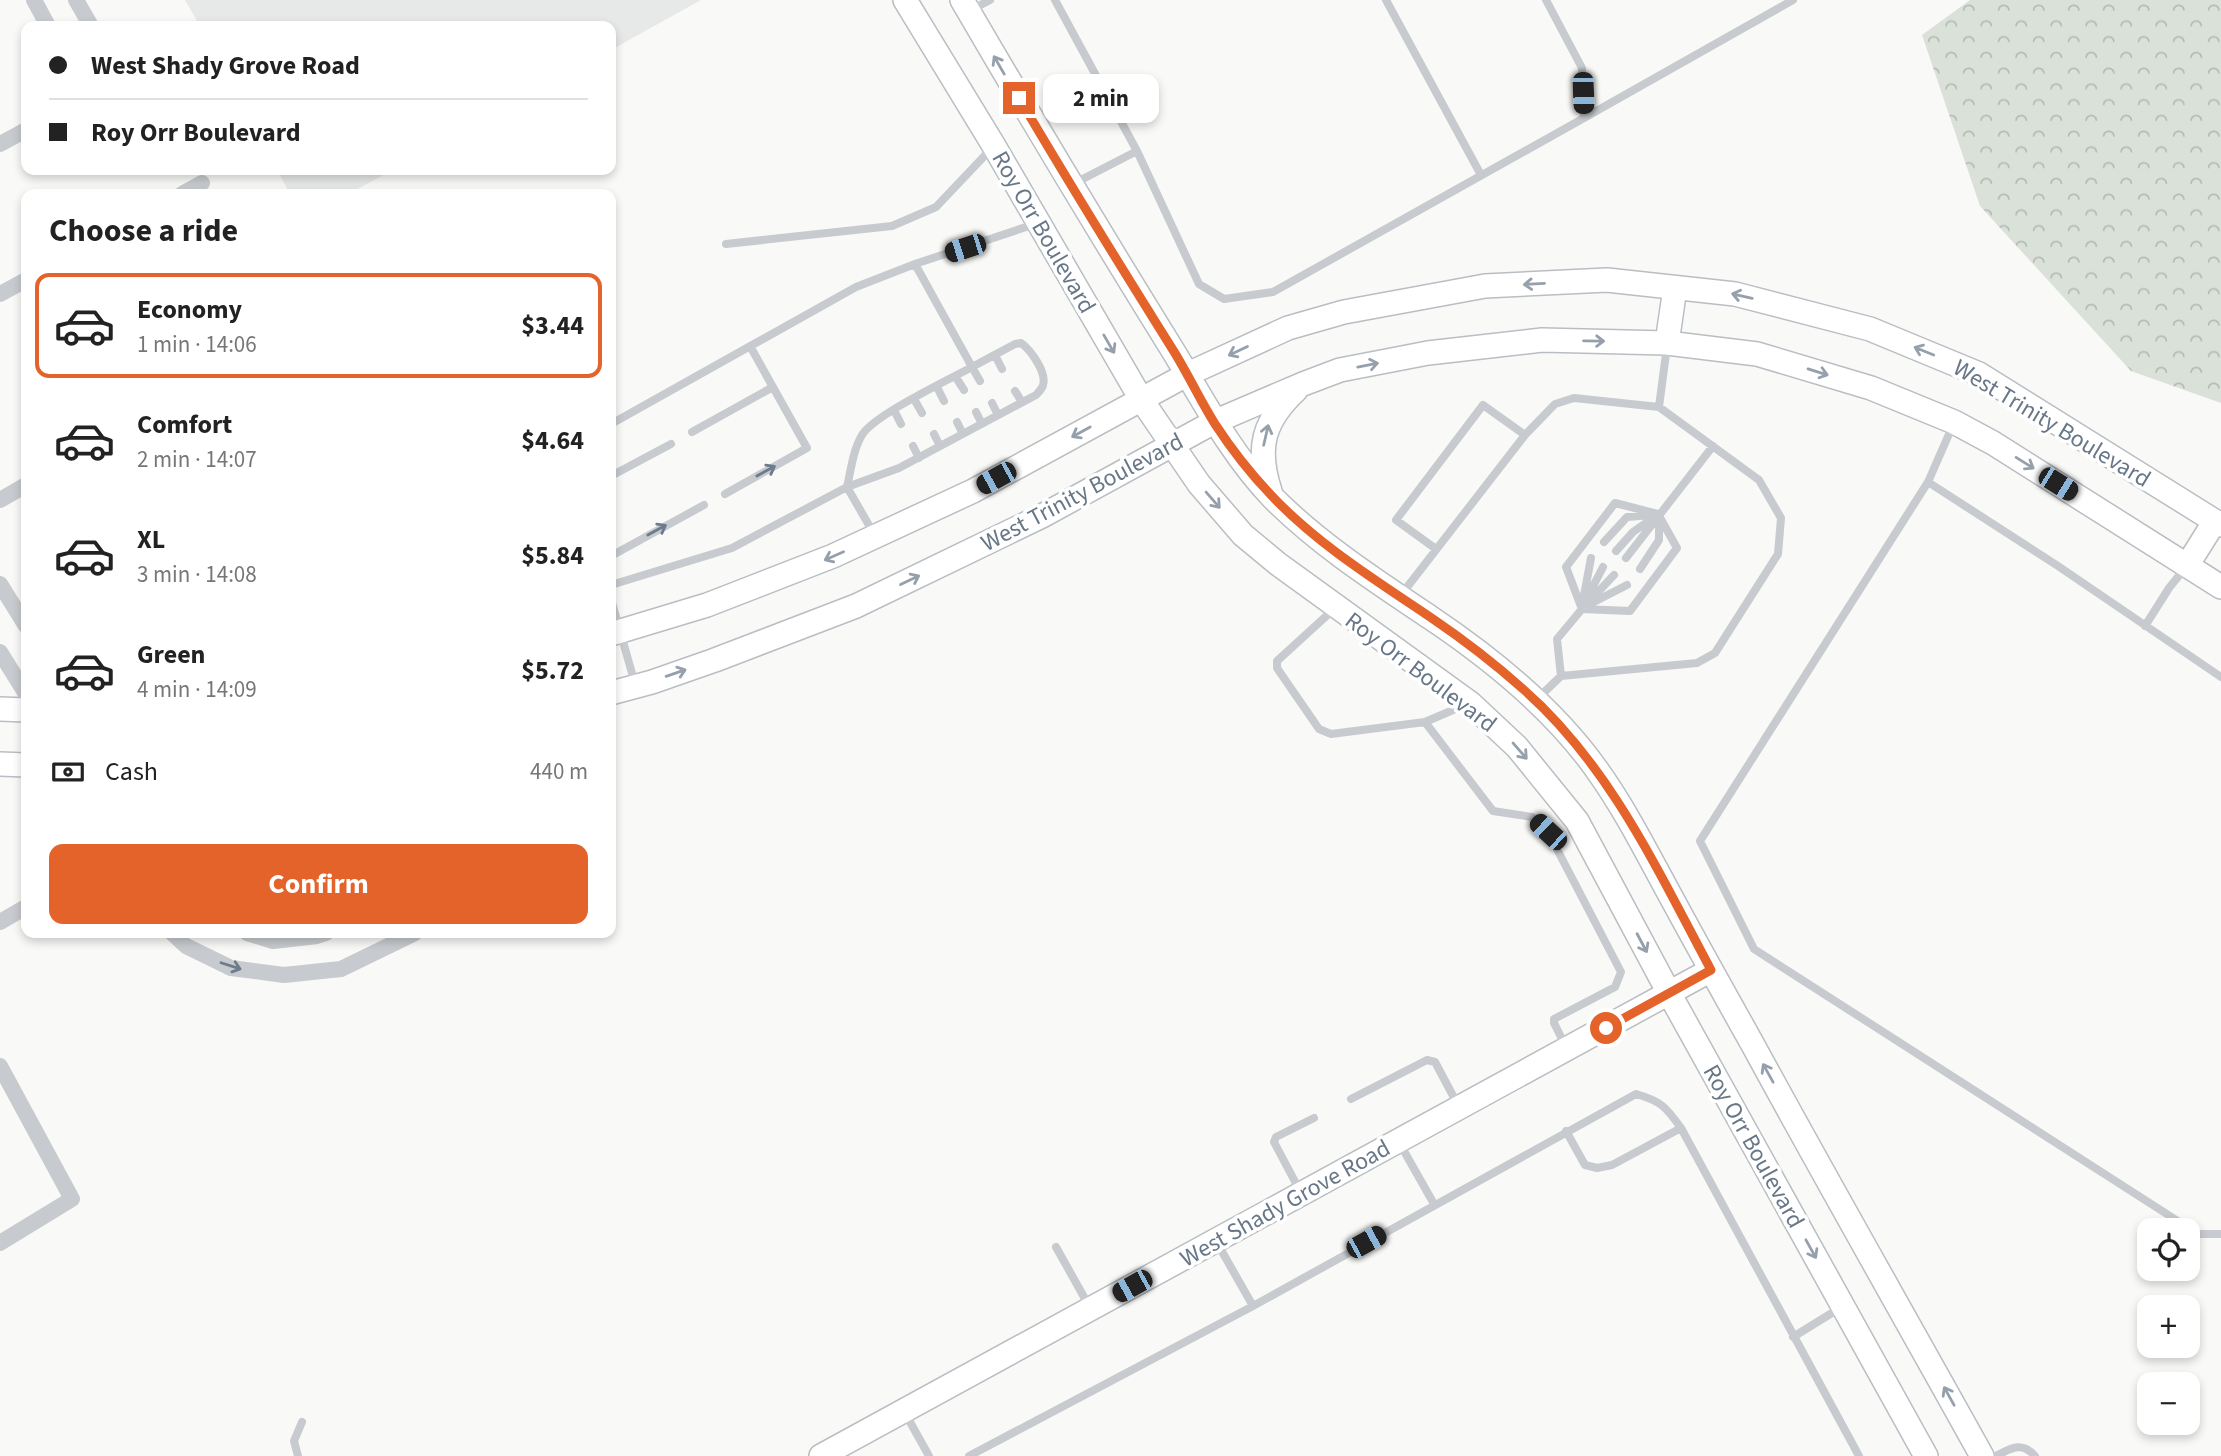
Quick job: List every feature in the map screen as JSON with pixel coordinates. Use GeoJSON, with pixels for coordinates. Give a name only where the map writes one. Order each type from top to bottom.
{"type":"FeatureCollection","features":[{"type":"Feature","properties":{"kind":"main road","name":"Roy Orr Boulevard"},"geometry":{"type":"LineString","coordinates":[[905,0],[994,146],[1141,399],[1199,484],[1243,535],[1278,564],[1470,703],[1517,747],[1577,821],[1669,993],[1926,1456]]}},
{"type":"Feature","properties":{"kind":"main road","name":"Roy Orr Boulevard"},"geometry":{"type":"LineString","coordinates":[[965,6],[1070,185],[1239,459],[1273,497],[1310,532],[1376,582],[1463,641],[1535,701],[1559,723],[1597,769],[1640,839],[1982,1456]]}},
{"type":"Feature","properties":{"kind":"main road","name":"West Trinity Boulevard"},"geometry":{"type":"LineString","coordinates":[[616,632],[707,605],[789,575],[875,537],[973,491],[1188,374],[1288,328],[1344,312],[1485,286],[1606,280],[1735,294],[1870,329],[1979,374],[2219,519]]}},
{"type":"Feature","properties":{"kind":"main road"},"geometry":{"type":"LineString","coordinates":[[1667,343],[1675,288]]}},
{"type":"Feature","properties":{"kind":"main road","name":"West Trinity Boulevard"},"geometry":{"type":"LineString","coordinates":[[616,692],[735,653],[856,606],[1042,516],[1214,422],[1303,384],[1340,370],[1429,353],[1542,340],[1667,343],[1757,354],[1871,388],[1954,422],[1993,443],[2221,587]]}},
{"type":"Feature","properties":{"kind":"main road"},"geometry":{"type":"LineString","coordinates":[[1273,497],[1263,469],[1269,423],[1283,402],[1303,384]]}},
{"type":"Feature","properties":{"kind":"main road"},"geometry":{"type":"LineString","coordinates":[[2188,565],[2219,519]]}},
{"type":"Feature","properties":{"kind":"main road"},"geometry":{"type":"LineString","coordinates":[[0,709],[21,710]]}},
{"type":"Feature","properties":{"kind":"main road"},"geometry":{"type":"LineString","coordinates":[[0,764],[21,765]]}},
{"type":"Feature","properties":{"kind":"main road","name":"West Shady Grove Road"},"geometry":{"type":"LineString","coordinates":[[821,1456],[1711,970]]}},
{"type":"Feature","properties":{"kind":"street"},"geometry":{"type":"LineString","coordinates":[[34,0],[45,21]]}},
{"type":"Feature","properties":{"kind":"street"},"geometry":{"type":"LineString","coordinates":[[76,0],[88,21]]}},
{"type":"Feature","properties":{"kind":"street"},"geometry":{"type":"LineString","coordinates":[[0,144],[21,133]]}},
{"type":"Feature","properties":{"kind":"street"},"geometry":{"type":"LineString","coordinates":[[192,189],[202,183]]}},
{"type":"Feature","properties":{"kind":"street"},"geometry":{"type":"LineString","coordinates":[[0,294],[21,283]]}},
{"type":"Feature","properties":{"kind":"street"},"geometry":{"type":"LineString","coordinates":[[0,500],[21,488]]}},
{"type":"Feature","properties":{"kind":"street"},"geometry":{"type":"LineString","coordinates":[[0,584],[21,618]]}},
{"type":"Feature","properties":{"kind":"street"},"geometry":{"type":"LineString","coordinates":[[0,652],[21,686]]}},
{"type":"Feature","properties":{"kind":"street"},"geometry":{"type":"LineString","coordinates":[[0,922],[21,911]]}},
{"type":"Feature","properties":{"kind":"street"},"geometry":{"type":"LineString","coordinates":[[177,938],[186,946],[231,968],[284,975],[341,970],[405,938]]}},
{"type":"Feature","properties":{"kind":"street"},"geometry":{"type":"LineString","coordinates":[[263,938],[273,941],[299,938]]}},
{"type":"Feature","properties":{"kind":"street"},"geometry":{"type":"LineString","coordinates":[[0,1066],[72,1199],[0,1243]]}},
{"type":"Feature","properties":{"kind":"lane"},"geometry":{"type":"LineString","coordinates":[[965,6],[990,0]]}},
{"type":"Feature","properties":{"kind":"lane"},"geometry":{"type":"LineString","coordinates":[[1055,0],[1137,151],[1199,284],[1224,299],[1273,292],[1793,0]]}},
{"type":"Feature","properties":{"kind":"lane"},"geometry":{"type":"LineString","coordinates":[[1386,0],[1481,176]]}},
{"type":"Feature","properties":{"kind":"lane"},"geometry":{"type":"LineString","coordinates":[[1546,0],[1582,68],[1584,118]]}},
{"type":"Feature","properties":{"kind":"lane"},"geometry":{"type":"LineString","coordinates":[[726,244],[892,226],[936,207],[994,146]]}},
{"type":"Feature","properties":{"kind":"lane"},"geometry":{"type":"LineString","coordinates":[[1070,185],[1137,151]]}},
{"type":"Feature","properties":{"kind":"lane"},"geometry":{"type":"LineString","coordinates":[[616,421],[856,287],[915,264],[1038,224]]}},
{"type":"Feature","properties":{"kind":"lane"},"geometry":{"type":"LineString","coordinates":[[915,264],[980,381]]}},
{"type":"Feature","properties":{"kind":"lane"},"geometry":{"type":"LineString","coordinates":[[616,583],[732,548],[847,486],[900,468],[1036,395],[1043,386],[1043,376],[1028,348],[1021,343],[1015,344],[880,418],[863,433],[847,486],[875,537]]}},
{"type":"Feature","properties":{"kind":"lane"},"geometry":{"type":"LineString","coordinates":[[1659,407],[1667,343]]}},
{"type":"Feature","properties":{"kind":"lane"},"geometry":{"type":"LineString","coordinates":[[725,494],[807,448],[750,346]]}},
{"type":"Feature","properties":{"kind":"lane"},"geometry":{"type":"LineString","coordinates":[[995,355],[1002,369]]}},
{"type":"Feature","properties":{"kind":"lane"},"geometry":{"type":"LineString","coordinates":[[956,376],[964,390]]}},
{"type":"Feature","properties":{"kind":"lane"},"geometry":{"type":"LineString","coordinates":[[692,432],[773,387]]}},
{"type":"Feature","properties":{"kind":"lane"},"geometry":{"type":"LineString","coordinates":[[937,387],[944,401]]}},
{"type":"Feature","properties":{"kind":"lane"},"geometry":{"type":"LineString","coordinates":[[1015,391],[1022,402]]}},
{"type":"Feature","properties":{"kind":"lane"},"geometry":{"type":"LineString","coordinates":[[1399,597],[1525,435],[1555,404],[1574,398],[1659,407],[1759,480],[1781,518],[1779,554],[1714,653],[1698,663],[1561,676],[1535,701]]}},
{"type":"Feature","properties":{"kind":"lane"},"geometry":{"type":"LineString","coordinates":[[914,399],[922,412]]}},
{"type":"Feature","properties":{"kind":"lane"},"geometry":{"type":"LineString","coordinates":[[992,403],[998,415]]}},
{"type":"Feature","properties":{"kind":"lane"},"geometry":{"type":"LineString","coordinates":[[1436,549],[1396,520],[1483,404],[1525,435]]}},
{"type":"Feature","properties":{"kind":"lane"},"geometry":{"type":"LineString","coordinates":[[894,411],[901,424]]}},
{"type":"Feature","properties":{"kind":"lane"},"geometry":{"type":"LineString","coordinates":[[976,412],[982,424]]}},
{"type":"Feature","properties":{"kind":"lane"},"geometry":{"type":"LineString","coordinates":[[957,422],[963,434]]}},
{"type":"Feature","properties":{"kind":"lane"},"geometry":{"type":"LineString","coordinates":[[1954,422],[1928,482],[1700,841],[1754,949],[2198,1234],[2221,1234]]}},
{"type":"Feature","properties":{"kind":"lane"},"geometry":{"type":"LineString","coordinates":[[934,435],[940,446]]}},
{"type":"Feature","properties":{"kind":"lane"},"geometry":{"type":"LineString","coordinates":[[616,473],[671,444]]}},
{"type":"Feature","properties":{"kind":"lane"},"geometry":{"type":"LineString","coordinates":[[913,446],[919,458]]}},
{"type":"Feature","properties":{"kind":"lane"},"geometry":{"type":"LineString","coordinates":[[1626,558],[1713,446]]}},
{"type":"Feature","properties":{"kind":"lane"},"geometry":{"type":"LineString","coordinates":[[1928,482],[2221,677]]}},
{"type":"Feature","properties":{"kind":"lane"},"geometry":{"type":"LineString","coordinates":[[1615,503],[1658,514],[1677,548],[1630,611],[1581,609],[1566,567],[1615,503]]}},
{"type":"Feature","properties":{"kind":"lane"},"geometry":{"type":"LineString","coordinates":[[616,553],[704,505]]}},
{"type":"Feature","properties":{"kind":"lane"},"geometry":{"type":"LineString","coordinates":[[1604,542],[1627,517],[1658,514]]}},
{"type":"Feature","properties":{"kind":"lane"},"geometry":{"type":"LineString","coordinates":[[1616,551],[1633,532],[1658,514]]}},
{"type":"Feature","properties":{"kind":"lane"},"geometry":{"type":"LineString","coordinates":[[1640,569],[1660,540],[1658,514]]}},
{"type":"Feature","properties":{"kind":"lane"},"geometry":{"type":"LineString","coordinates":[[1581,609],[1591,558]]}},
{"type":"Feature","properties":{"kind":"lane"},"geometry":{"type":"LineString","coordinates":[[2145,626],[2169,588],[2188,565]]}},
{"type":"Feature","properties":{"kind":"lane"},"geometry":{"type":"LineString","coordinates":[[1581,609],[1603,567]]}},
{"type":"Feature","properties":{"kind":"lane"},"geometry":{"type":"LineString","coordinates":[[1561,676],[1557,639],[1614,575]]}},
{"type":"Feature","properties":{"kind":"lane"},"geometry":{"type":"LineString","coordinates":[[1581,609],[1627,585]]}},
{"type":"Feature","properties":{"kind":"lane"},"geometry":{"type":"LineString","coordinates":[[1336,607],[1277,660],[1277,668],[1319,729],[1331,734],[1425,722],[1470,703]]}},
{"type":"Feature","properties":{"kind":"lane"},"geometry":{"type":"LineString","coordinates":[[616,632],[635,686]]}},
{"type":"Feature","properties":{"kind":"lane"},"geometry":{"type":"LineString","coordinates":[[1425,722],[1493,811],[1532,817],[1548,832],[1621,972],[1615,987],[1554,1019],[1553,1023],[1567,1049]]}},
{"type":"Feature","properties":{"kind":"lane"},"geometry":{"type":"LineString","coordinates":[[1351,1099],[1427,1060],[1435,1062],[1460,1107]]}},
{"type":"Feature","properties":{"kind":"lane"},"geometry":{"type":"LineString","coordinates":[[969,1456],[1253,1306],[1636,1094],[1655,1099],[1667,1108],[1681,1128],[1859,1456]]}},
{"type":"Feature","properties":{"kind":"lane"},"geometry":{"type":"LineString","coordinates":[[1302,1194],[1274,1142],[1276,1137],[1314,1118]]}},
{"type":"Feature","properties":{"kind":"lane"},"geometry":{"type":"LineString","coordinates":[[1566,1131],[1586,1166],[1597,1168],[1612,1164],[1681,1128]]}},
{"type":"Feature","properties":{"kind":"lane"},"geometry":{"type":"LineString","coordinates":[[1398,1141],[1434,1204]]}},
{"type":"Feature","properties":{"kind":"lane"},"geometry":{"type":"LineString","coordinates":[[1216,1240],[1253,1306]]}},
{"type":"Feature","properties":{"kind":"lane"},"geometry":{"type":"LineString","coordinates":[[1056,1247],[1091,1309]]}},
{"type":"Feature","properties":{"kind":"lane"},"geometry":{"type":"LineString","coordinates":[[1793,1337],[1843,1307]]}},
{"type":"Feature","properties":{"kind":"lane"},"geometry":{"type":"LineString","coordinates":[[904,1411],[929,1456]]}},
{"type":"Feature","properties":{"kind":"lane"},"geometry":{"type":"LineString","coordinates":[[298,1456],[294,1441],[303,1422]]}},
{"type":"Feature","properties":{"kind":"lane"},"geometry":{"type":"LineString","coordinates":[[1996,1456],[2016,1446],[2028,1448],[2035,1456]]}},
{"type":"Feature","properties":{"kind":"shaded area"},"geometry":{"type":"Polygon","coordinates":[[[185,0],[701,0],[616,47],[616,21],[197,21],[185,0]]]}},
{"type":"Feature","properties":{"kind":"shaded area"},"geometry":{"type":"Polygon","coordinates":[[[280,175],[384,175],[357,189],[287,189],[280,175]]]}},
{"type":"Feature","properties":{"kind":"green space"},"geometry":{"type":"Polygon","coordinates":[[[1970,0],[2221,0],[2221,403],[2131,371],[1980,206],[1922,35],[1970,0]]]}},
{"type":"Feature","properties":{"kind":"route"},"geometry":{"type":"LineString","coordinates":[[1019,98],[1239,459],[1273,497],[1310,532],[1376,582],[1463,641],[1524,690],[1559,723],[1597,769],[1640,839],[1711,970],[1606,1028]]}}]}
